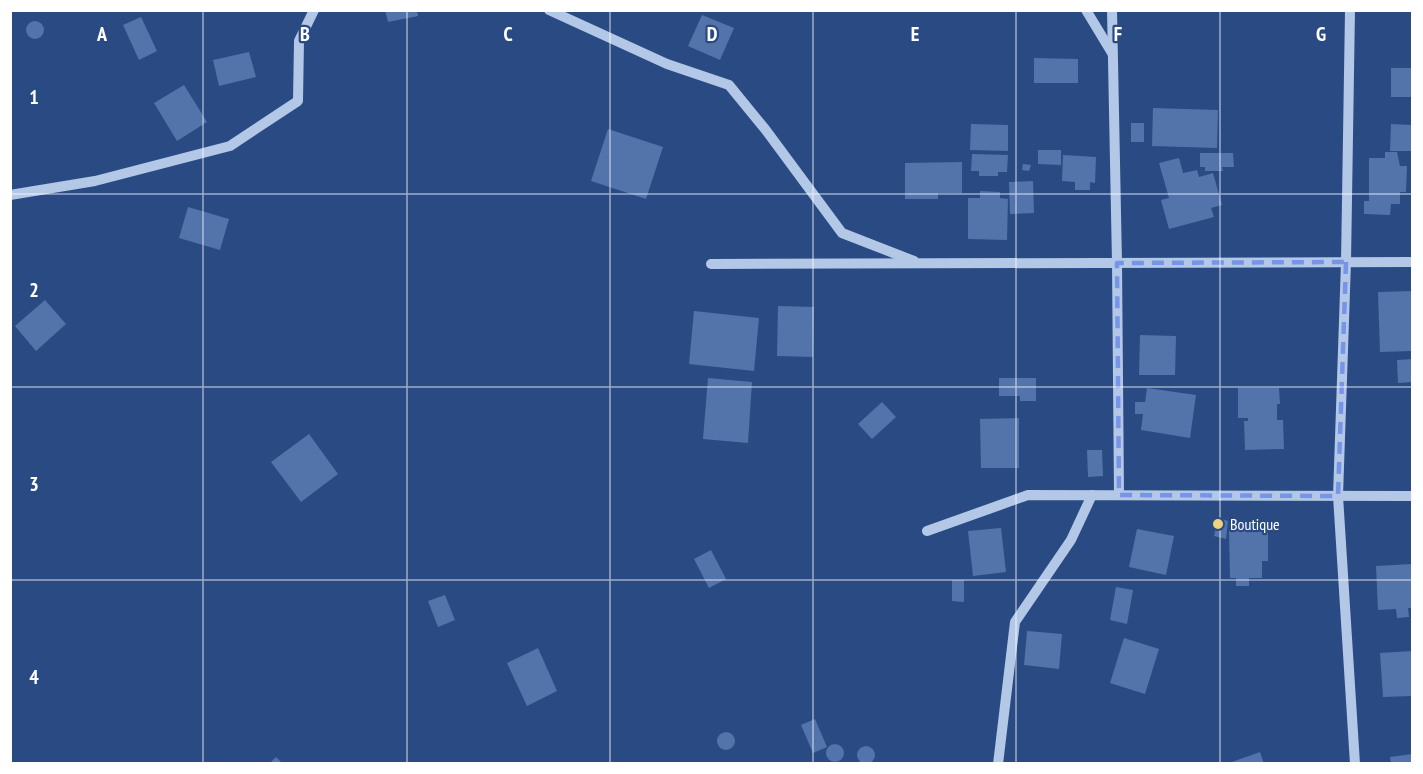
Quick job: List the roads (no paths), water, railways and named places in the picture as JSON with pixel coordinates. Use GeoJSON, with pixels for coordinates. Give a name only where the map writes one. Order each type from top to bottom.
{"type":"FeatureCollection","features":[{"type":"Feature","properties":{"kind":"street"},"geometry":{"type":"LineString","coordinates":[[10,195],[95,182],[230,146],[298,101],[299,41],[314,10]]}},
{"type":"Feature","properties":{"kind":"street"},"geometry":{"type":"LineString","coordinates":[[549,10],[667,64],[729,86],[765,129],[842,233],[920,264]]}},
{"type":"Feature","properties":{"kind":"street"},"geometry":{"type":"LineString","coordinates":[[1086,10],[1112,53]]}},
{"type":"Feature","properties":{"kind":"street"},"geometry":{"type":"LineString","coordinates":[[1112,10],[1118,263],[1119,495]]}},
{"type":"Feature","properties":{"kind":"street"},"geometry":{"type":"LineString","coordinates":[[1350,10],[1346,262],[1338,496],[1355,764]]}},
{"type":"Feature","properties":{"kind":"street"},"geometry":{"type":"LineString","coordinates":[[711,264],[1413,262]]}},
{"type":"Feature","properties":{"kind":"street"},"geometry":{"type":"LineString","coordinates":[[927,531],[1028,495],[1413,495]]}},
{"type":"Feature","properties":{"kind":"street"},"geometry":{"type":"LineString","coordinates":[[998,764],[1015,622],[1071,540],[1092,495]]}},
{"type":"Feature","properties":{"kind":"place","name":"Boutique"},"geometry":{"type":"Point","coordinates":[1218,524]}}]}
